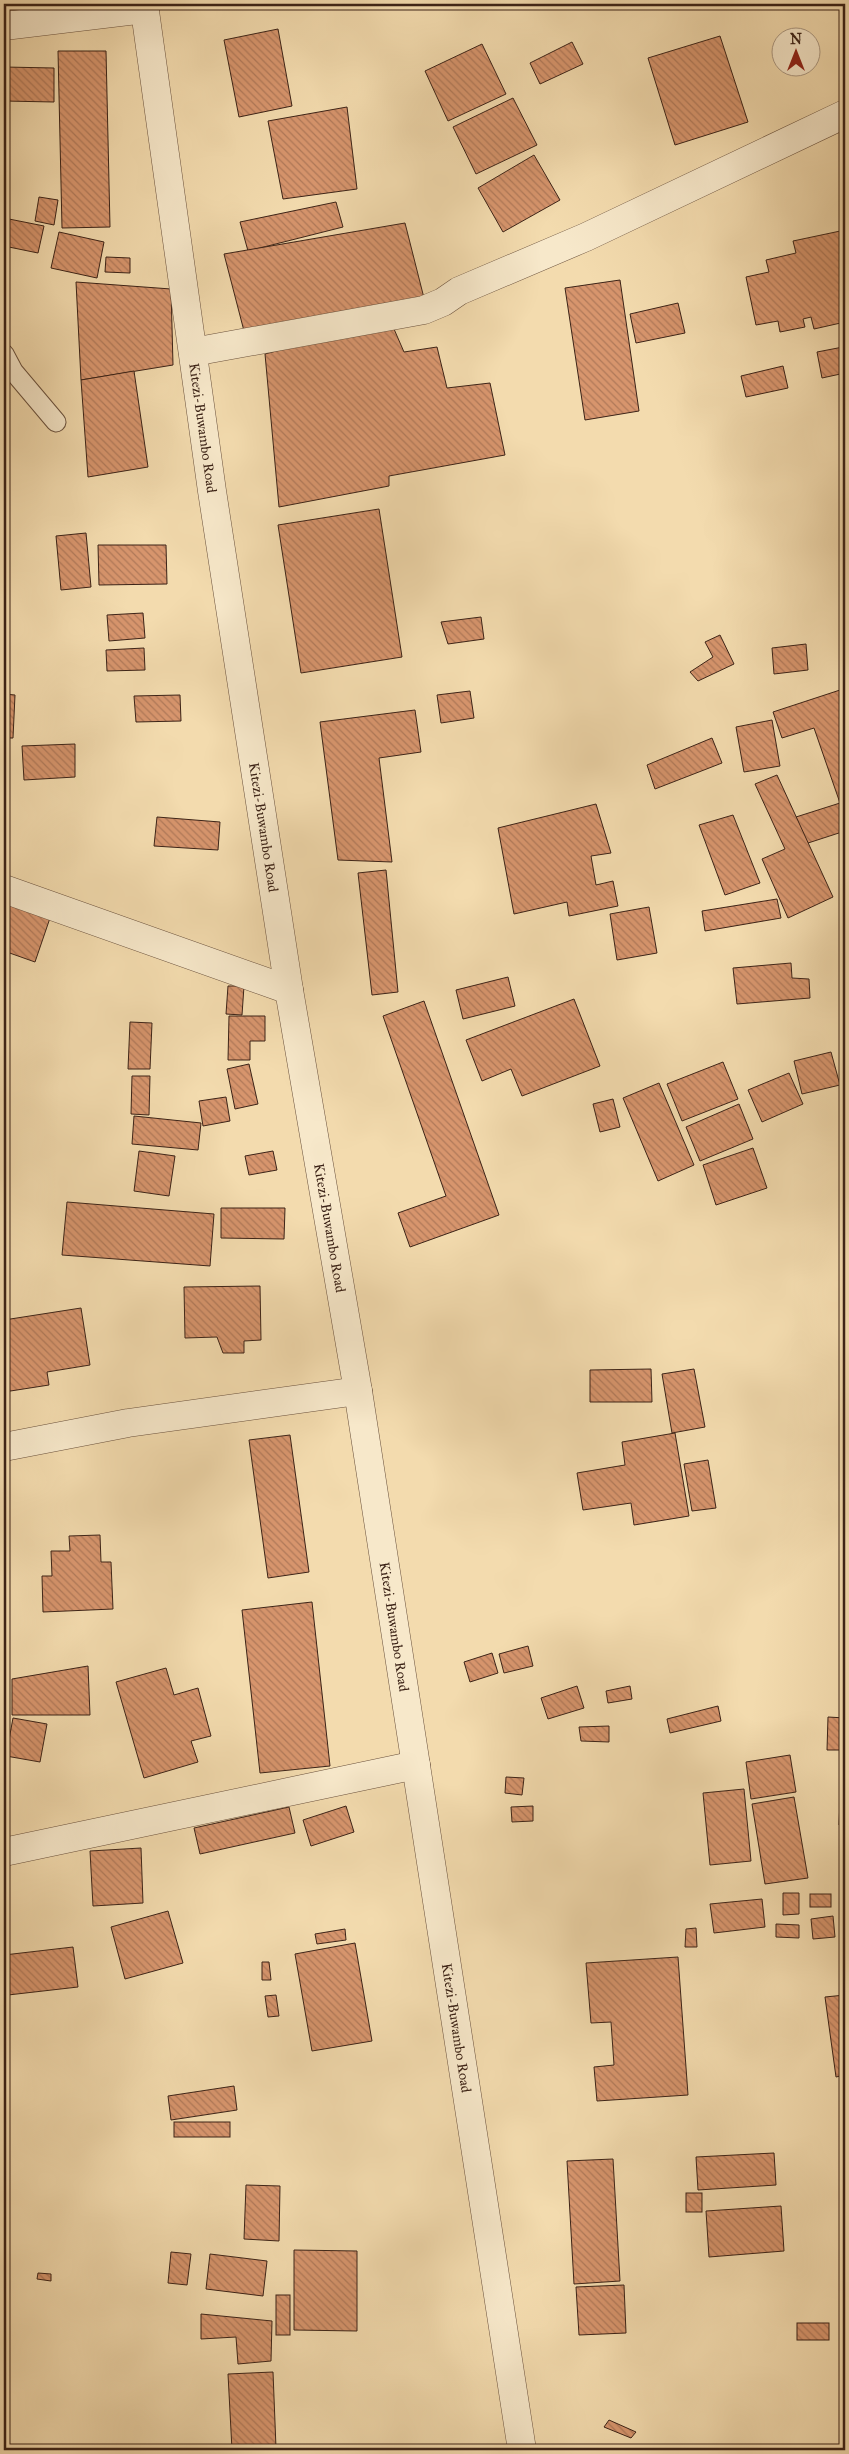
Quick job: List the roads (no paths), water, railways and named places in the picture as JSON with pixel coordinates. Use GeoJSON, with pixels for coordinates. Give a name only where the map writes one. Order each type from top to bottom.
{"type":"FeatureCollection","features":[{"type":"Feature","properties":{"kind":"street"},"geometry":{"type":"LineString","coordinates":[[4,26],[145,6]]}},
{"type":"Feature","properties":{"kind":"street","name":"Kitezi-Buwambo Road"},"geometry":{"type":"LineString","coordinates":[[145,6],[192,352],[289,990],[358,1391],[522,2450]]}},
{"type":"Feature","properties":{"kind":"street"},"geometry":{"type":"LineString","coordinates":[[192,352],[424,310],[442,302],[458,291],[586,237],[845,114]]}},
{"type":"Feature","properties":{"kind":"street"},"geometry":{"type":"LineString","coordinates":[[4,888],[289,990]]}},
{"type":"Feature","properties":{"kind":"street"},"geometry":{"type":"LineString","coordinates":[[4,1447],[128,1423],[358,1391]]}},
{"type":"Feature","properties":{"kind":"street"},"geometry":{"type":"LineString","coordinates":[[4,1852],[416,1765]]}},
{"type":"Feature","properties":{"kind":"lane"},"geometry":{"type":"LineString","coordinates":[[4,354],[14,371],[56,422]]}}]}
